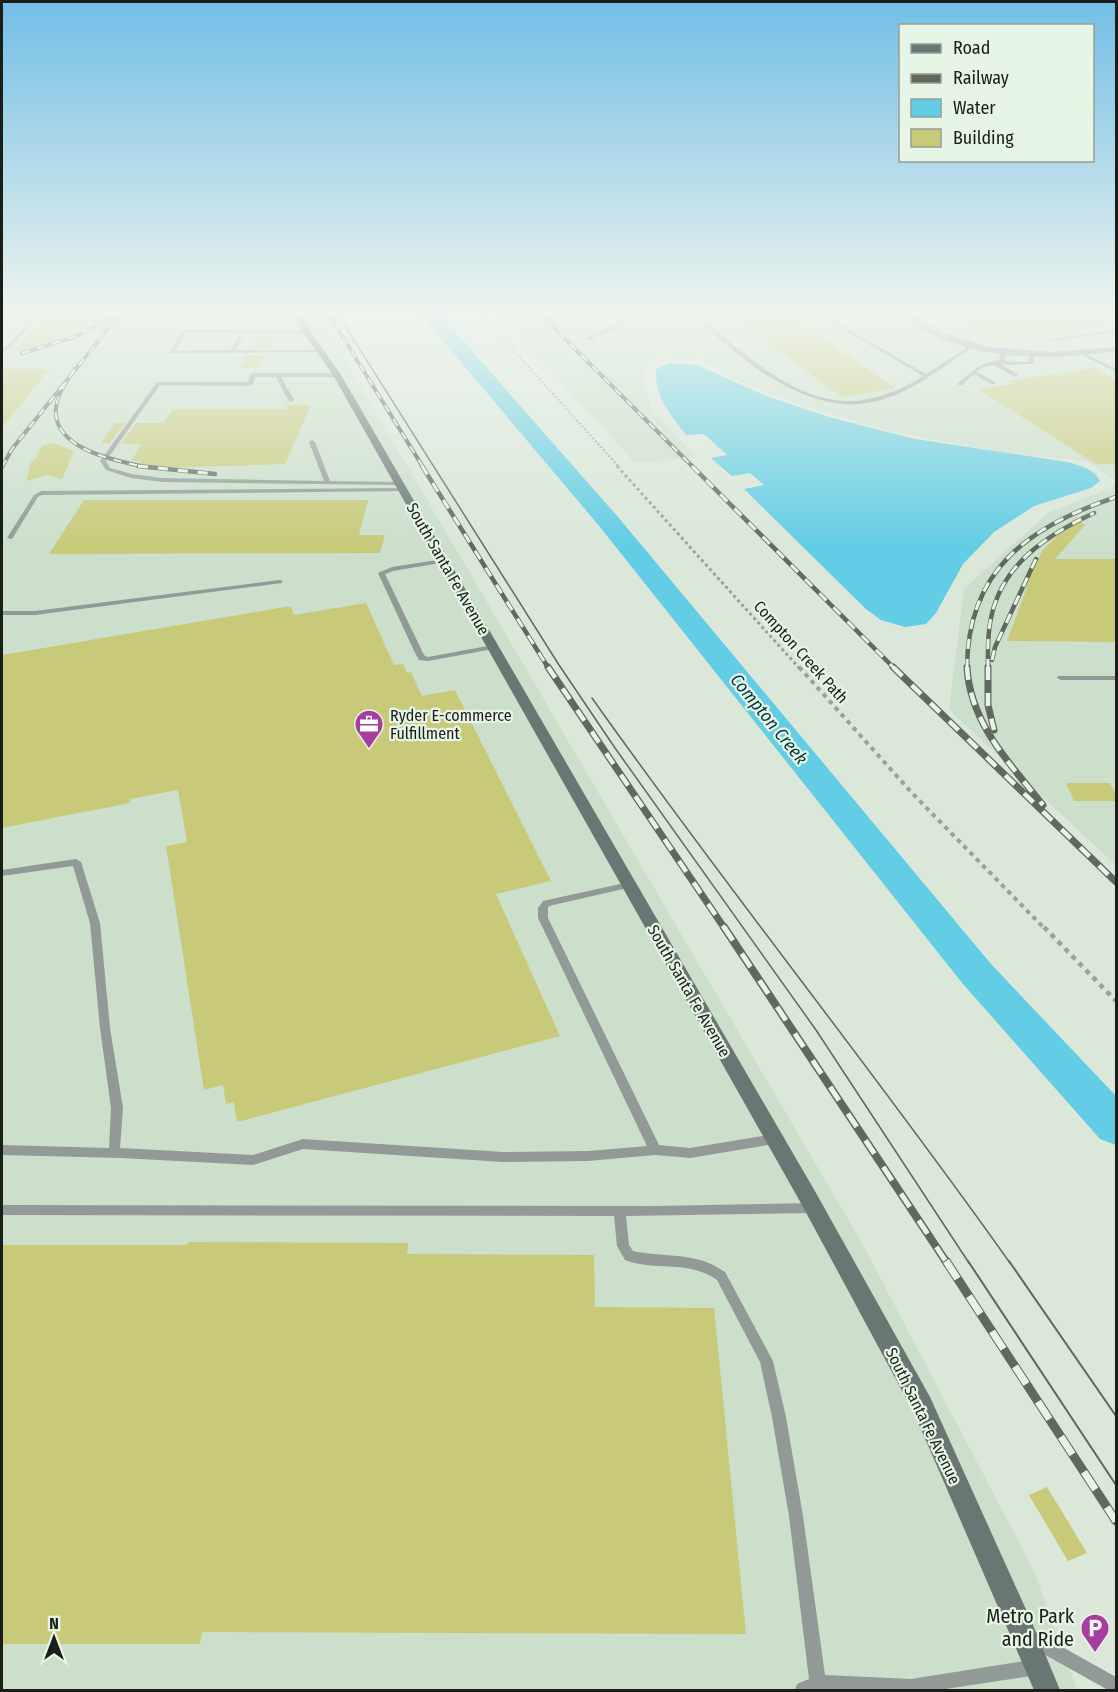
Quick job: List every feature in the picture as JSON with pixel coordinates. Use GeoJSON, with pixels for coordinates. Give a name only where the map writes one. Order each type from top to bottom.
{"type":"FeatureCollection","features":[{"type":"Feature","properties":{"kind":"main road","name":"South Santa Fe Avenue"},"geometry":{"type":"LineString","coordinates":[[345,389],[814,1208],[922,1405],[1042,1679]]}},
{"type":"Feature","properties":{"kind":"lane"},"geometry":{"type":"LineString","coordinates":[[155,389],[103,461],[108,470],[162,480],[328,483],[401,487]]}},
{"type":"Feature","properties":{"kind":"lane"},"geometry":{"type":"LineString","coordinates":[[285,389],[291,400]]}},
{"type":"Feature","properties":{"kind":"lane"},"geometry":{"type":"LineString","coordinates":[[798,389],[818,399],[836,403],[872,400],[895,394],[904,389]]}},
{"type":"Feature","properties":{"kind":"lane"},"geometry":{"type":"LineString","coordinates":[[312,442],[328,483]]}},
{"type":"Feature","properties":{"kind":"lane"},"geometry":{"type":"LineString","coordinates":[[10,538],[36,496],[41,493],[401,487]]}},
{"type":"Feature","properties":{"kind":"lane"},"geometry":{"type":"LineString","coordinates":[[444,561],[384,570],[381,573],[422,658],[428,659],[493,647]]}},
{"type":"Feature","properties":{"kind":"lane"},"geometry":{"type":"LineString","coordinates":[[2,613],[34,613],[280,582]]}},
{"type":"Feature","properties":{"kind":"lane"},"geometry":{"type":"LineString","coordinates":[[1061,678],[1116,678]]}},
{"type":"Feature","properties":{"kind":"lane"},"geometry":{"type":"LineString","coordinates":[[2,873],[76,862],[95,923],[105,1028],[117,1107],[114,1153]]}},
{"type":"Feature","properties":{"kind":"lane"},"geometry":{"type":"LineString","coordinates":[[629,885],[546,903],[543,908],[543,918],[655,1150]]}},
{"type":"Feature","properties":{"kind":"lane"},"geometry":{"type":"LineString","coordinates":[[2,1150],[253,1160],[303,1144],[503,1157],[588,1156],[655,1150],[690,1153],[774,1139]]}},
{"type":"Feature","properties":{"kind":"lane"},"geometry":{"type":"LineString","coordinates":[[2,1210],[620,1211],[814,1208]]}},
{"type":"Feature","properties":{"kind":"lane"},"geometry":{"type":"LineString","coordinates":[[620,1211],[623,1246],[630,1256],[641,1259],[696,1263],[711,1267],[721,1276],[766,1361],[779,1417],[796,1516],[818,1683]]}},
{"type":"Feature","properties":{"kind":"lane"},"geometry":{"type":"LineString","coordinates":[[1024,1634],[1116,1686]]}},
{"type":"Feature","properties":{"kind":"lane"},"geometry":{"type":"LineString","coordinates":[[803,1690],[818,1683],[910,1687],[1042,1679]]}},
{"type":"Feature","properties":{"kind":"path","name":"Compton Creek Path"},"geometry":{"type":"LineString","coordinates":[[548,389],[912,793],[1116,1001]]}},
{"type":"Feature","properties":{"kind":"shaded area"},"geometry":{"type":"Polygon","coordinates":[[[2,389],[362,389],[863,1245],[1034,1571],[1077,1690],[2,1690],[2,389]]]}},
{"type":"Feature","properties":{"kind":"shaded area"},"geometry":{"type":"Polygon","coordinates":[[[567,389],[647,389],[651,407],[696,457],[635,463],[567,389]]]}},
{"type":"Feature","properties":{"kind":"shaded area"},"geometry":{"type":"Polygon","coordinates":[[[759,389],[1116,389],[1116,481],[1086,461],[1006,453],[887,431],[797,404],[759,389]]]}},
{"type":"Feature","properties":{"kind":"shaded area"},"geometry":{"type":"Polygon","coordinates":[[[1116,485],[1116,865],[949,710],[964,589],[1048,513],[1116,485]]]}},
{"type":"Feature","properties":{"kind":"water"},"geometry":{"type":"Polygon","coordinates":[[[658,389],[750,389],[829,417],[915,439],[1068,462],[1091,471],[1100,481],[1091,488],[1034,506],[994,532],[963,564],[936,613],[926,624],[905,627],[881,620],[866,609],[744,489],[764,485],[750,473],[732,476],[711,458],[727,455],[704,434],[686,435],[669,412],[658,389]]]}},
{"type":"Feature","properties":{"kind":"building"},"geometry":{"type":"Polygon","coordinates":[[[2,389],[33,389],[2,427],[2,389]]]}},
{"type":"Feature","properties":{"kind":"building"},"geometry":{"type":"Polygon","coordinates":[[[831,389],[889,389],[842,397],[831,389]]]}},
{"type":"Feature","properties":{"kind":"building"},"geometry":{"type":"Polygon","coordinates":[[[978,389],[1116,389],[1116,464],[1096,464],[978,389]]]}},
{"type":"Feature","properties":{"kind":"building"},"geometry":{"type":"Polygon","coordinates":[[[287,405],[311,405],[285,464],[161,468],[139,464],[141,461],[131,461],[142,444],[121,444],[136,423],[164,423],[172,409],[286,409],[287,405]]]}},
{"type":"Feature","properties":{"kind":"building"},"geometry":{"type":"Polygon","coordinates":[[[115,423],[125,423],[110,443],[101,443],[115,423]]]}},
{"type":"Feature","properties":{"kind":"building"},"geometry":{"type":"Polygon","coordinates":[[[53,443],[74,451],[62,479],[47,475],[26,481],[31,462],[37,457],[37,453],[43,445],[53,443]]]}},
{"type":"Feature","properties":{"kind":"building"},"geometry":{"type":"Polygon","coordinates":[[[84,500],[368,500],[359,535],[385,535],[380,553],[49,554],[84,500]]]}},
{"type":"Feature","properties":{"kind":"building"},"geometry":{"type":"Polygon","coordinates":[[[1076,517],[1085,525],[1055,559],[1116,559],[1116,642],[1007,641],[1027,587],[1023,584],[1043,550],[1076,517]]]}},
{"type":"Feature","properties":{"kind":"building"},"geometry":{"type":"Polygon","coordinates":[[[366,603],[394,665],[403,664],[407,673],[411,672],[422,696],[455,690],[551,881],[496,894],[560,1036],[237,1122],[234,1102],[226,1104],[223,1085],[204,1090],[166,846],[187,842],[178,790],[130,799],[130,803],[2,828],[2,655],[291,606],[294,615],[366,603]]]}},
{"type":"Feature","properties":{"kind":"building"},"geometry":{"type":"Polygon","coordinates":[[[1066,783],[1110,783],[1116,795],[1116,801],[1074,801],[1066,783]]]}},
{"type":"Feature","properties":{"kind":"building"},"geometry":{"type":"Polygon","coordinates":[[[188,1242],[408,1243],[407,1254],[594,1255],[595,1307],[714,1308],[746,1634],[202,1632],[200,1644],[2,1644],[2,1245],[187,1245],[188,1242]]]}},
{"type":"Feature","properties":{"kind":"building"},"geometry":{"type":"Polygon","coordinates":[[[1047,1487],[1087,1553],[1068,1561],[1029,1495],[1047,1487]]]}},
{"type":"Feature","properties":{"kind":"waterway","name":"Compton Creek"},"geometry":{"type":"LineString","coordinates":[[494,389],[609,522],[977,974],[1116,1126]]}},
{"type":"Feature","properties":{"kind":"tram line"},"geometry":{"type":"LineString","coordinates":[[385,389],[559,665],[615,748],[816,1030],[969,1263]]}},
{"type":"Feature","properties":{"kind":"tram line"},"geometry":{"type":"LineString","coordinates":[[592,698],[1010,1263]]}},
{"type":"Feature","properties":{"kind":"tram line"},"geometry":{"type":"LineString","coordinates":[[968,1261],[1116,1485]]}},
{"type":"Feature","properties":{"kind":"tram line"},"geometry":{"type":"LineString","coordinates":[[1009,1261],[1116,1416]]}},
{"type":"Feature","properties":{"kind":"railway"},"geometry":{"type":"LineString","coordinates":[[2,467],[12,449],[60,389]]}},
{"type":"Feature","properties":{"kind":"railway"},"geometry":{"type":"LineString","coordinates":[[63,389],[56,407],[57,421],[74,443],[103,456],[145,467]]}},
{"type":"Feature","properties":{"kind":"railway"},"geometry":{"type":"LineString","coordinates":[[375,389],[423,467]]}},
{"type":"Feature","properties":{"kind":"railway"},"geometry":{"type":"LineString","coordinates":[[615,389],[893,667]]}},
{"type":"Feature","properties":{"kind":"railway"},"geometry":{"type":"LineString","coordinates":[[138,466],[145,467]]}},
{"type":"Feature","properties":{"kind":"railway"},"geometry":{"type":"LineString","coordinates":[[422,466],[549,669]]}},
{"type":"Feature","properties":{"kind":"railway"},"geometry":{"type":"LineString","coordinates":[[145,467],[215,474]]}},
{"type":"Feature","properties":{"kind":"railway"},"geometry":{"type":"LineString","coordinates":[[967,668],[970,634],[978,604],[991,578],[1009,556],[1056,522],[1116,497]]}},
{"type":"Feature","properties":{"kind":"railway"},"geometry":{"type":"LineString","coordinates":[[994,730],[988,705],[988,644],[990,624],[997,599],[1005,582],[1029,554],[1060,531],[1094,513]]}},
{"type":"Feature","properties":{"kind":"railway"},"geometry":{"type":"LineString","coordinates":[[992,660],[995,647],[1036,559]]}},
{"type":"Feature","properties":{"kind":"railway"},"geometry":{"type":"LineString","coordinates":[[548,667],[725,929]]}},
{"type":"Feature","properties":{"kind":"railway"},"geometry":{"type":"LineString","coordinates":[[893,667],[1116,882]]}},
{"type":"Feature","properties":{"kind":"railway"},"geometry":{"type":"LineString","coordinates":[[967,668],[970,687],[984,724],[1005,758],[1043,805]]}},
{"type":"Feature","properties":{"kind":"railway"},"geometry":{"type":"LineString","coordinates":[[724,927],[947,1263]]}},
{"type":"Feature","properties":{"kind":"railway"},"geometry":{"type":"LineString","coordinates":[[946,1261],[1116,1521]]}},
{"type":"Feature","properties":{"kind":"place","name":"Ryder E-commerce Fulfillment"},"geometry":{"type":"Point","coordinates":[369,750]}},
{"type":"Feature","properties":{"kind":"place","name":"Metro Park and Ride"},"geometry":{"type":"Point","coordinates":[1095,1654]}}]}
